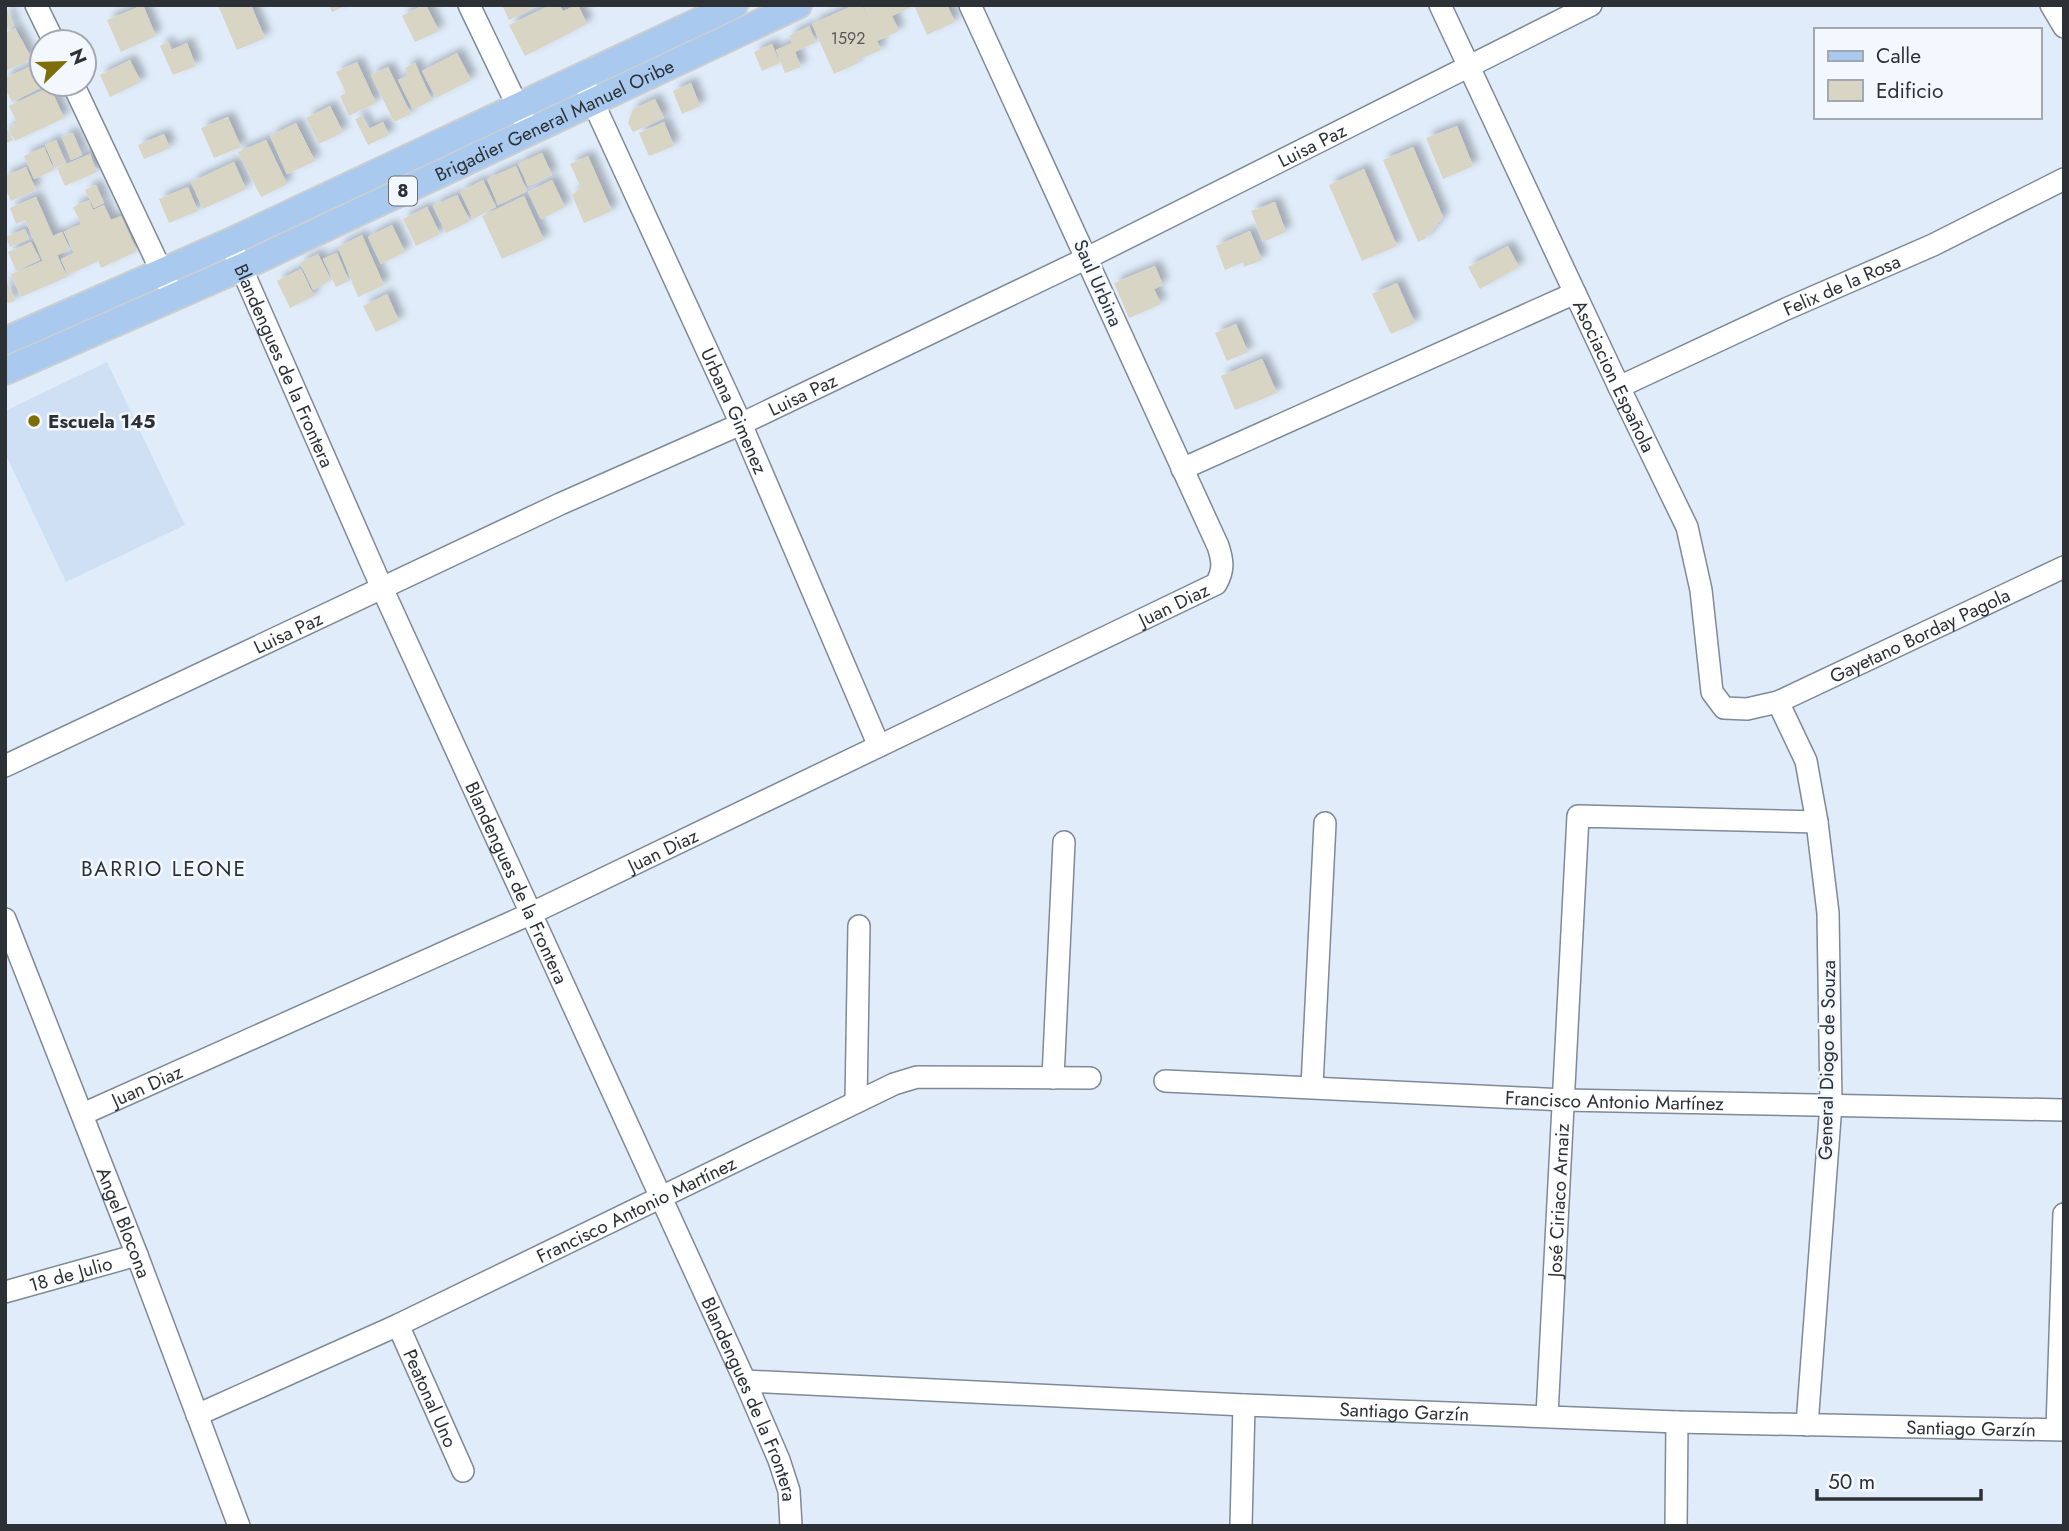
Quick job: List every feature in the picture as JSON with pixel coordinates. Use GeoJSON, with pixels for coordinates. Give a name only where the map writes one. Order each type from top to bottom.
{"type":"FeatureCollection","features":[{"type":"Feature","properties":{"kind":"main road","name":"Brigadier General Manuel Oribe"},"geometry":{"type":"LineString","coordinates":[[5,341],[230,242],[734,5]]}},
{"type":"Feature","properties":{"kind":"main road","name":"Brigadier General Manuel Oribe"},"geometry":{"type":"LineString","coordinates":[[5,371],[242,268],[797,5]]}},
{"type":"Feature","properties":{"kind":"street"},"geometry":{"type":"LineString","coordinates":[[36,5],[47,28]]}},
{"type":"Feature","properties":{"kind":"street"},"geometry":{"type":"LineString","coordinates":[[469,5],[530,132]]}},
{"type":"Feature","properties":{"kind":"street","name":"Saul Urbina"},"geometry":{"type":"LineString","coordinates":[[970,5],[1223,561]]}},
{"type":"Feature","properties":{"kind":"street","name":"Asociacion Española"},"geometry":{"type":"LineString","coordinates":[[1440,5],[1687,527],[1701,590],[1712,692],[1724,708],[1747,709],[1778,702]]}},
{"type":"Feature","properties":{"kind":"street","name":"Luisa Paz"},"geometry":{"type":"LineString","coordinates":[[5,766],[560,503],[741,424],[1087,258],[1591,5]]}},
{"type":"Feature","properties":{"kind":"street"},"geometry":{"type":"LineString","coordinates":[[2051,5],[2064,27]]}},
{"type":"Feature","properties":{"kind":"street","name":"Urbana Gimenez"},"geometry":{"type":"LineString","coordinates":[[581,78],[741,424],[879,746]]}},
{"type":"Feature","properties":{"kind":"street"},"geometry":{"type":"LineString","coordinates":[[81,98],[173,297]]}},
{"type":"Feature","properties":{"kind":"street","name":"Felix de la Rosa"},"geometry":{"type":"LineString","coordinates":[[1619,387],[1786,309],[1933,245],[2064,179]]}},
{"type":"Feature","properties":{"kind":"street","name":"Blandengues de la Frontera"},"geometry":{"type":"LineString","coordinates":[[230,242],[382,588],[745,1381],[789,1491],[791,1526]]}},
{"type":"Feature","properties":{"kind":"street"},"geometry":{"type":"LineString","coordinates":[[1182,469],[1575,293]]}},
{"type":"Feature","properties":{"kind":"street","name":"Juan Diaz"},"geometry":{"type":"LineString","coordinates":[[83,1114],[530,914],[1216,584],[1222,574],[1223,561]]}},
{"type":"Feature","properties":{"kind":"street","name":"Gayetano Borday Pagola"},"geometry":{"type":"LineString","coordinates":[[1778,702],[2062,574]]}},
{"type":"Feature","properties":{"kind":"street","name":"General Diogo de Souza"},"geometry":{"type":"LineString","coordinates":[[1778,702],[1806,761],[1817,822],[1828,913],[1831,1104],[1807,1426]]}},
{"type":"Feature","properties":{"kind":"street","name":"José Ciriaco Arnaiz"},"geometry":{"type":"LineString","coordinates":[[1547,1415],[1578,816],[1817,822]]}},
{"type":"Feature","properties":{"kind":"street"},"geometry":{"type":"LineString","coordinates":[[1312,1086],[1325,823]]}},
{"type":"Feature","properties":{"kind":"street"},"geometry":{"type":"LineString","coordinates":[[1053,1078],[1064,842]]}},
{"type":"Feature","properties":{"kind":"street","name":"Angel Blocona"},"geometry":{"type":"LineString","coordinates":[[6,921],[83,1114],[239,1526]]}},
{"type":"Feature","properties":{"kind":"street"},"geometry":{"type":"LineString","coordinates":[[856,1102],[859,926]]}},
{"type":"Feature","properties":{"kind":"street","name":"Francisco Antonio Martínez"},"geometry":{"type":"LineString","coordinates":[[197,1415],[398,1325],[894,1084],[917,1077],[1090,1078]]}},
{"type":"Feature","properties":{"kind":"street","name":"Francisco Antonio Martínez"},"geometry":{"type":"LineString","coordinates":[[1165,1081],[1564,1100],[2064,1110]]}},
{"type":"Feature","properties":{"kind":"street"},"geometry":{"type":"LineString","coordinates":[[2061,1430],[2064,1214]]}},
{"type":"Feature","properties":{"kind":"street","name":"18 de Julio"},"geometry":{"type":"LineString","coordinates":[[5,1292],[137,1255]]}},
{"type":"Feature","properties":{"kind":"street","name":"Peatonal Uno"},"geometry":{"type":"LineString","coordinates":[[398,1325],[463,1471]]}},
{"type":"Feature","properties":{"kind":"street","name":"Santiago Garzín"},"geometry":{"type":"LineString","coordinates":[[745,1381],[1677,1422],[2061,1430]]}},
{"type":"Feature","properties":{"kind":"street"},"geometry":{"type":"LineString","coordinates":[[1241,1526],[1244,1405]]}},
{"type":"Feature","properties":{"kind":"street"},"geometry":{"type":"LineString","coordinates":[[1676,1526],[1677,1422]]}},
{"type":"Feature","properties":{"kind":"shaded area"},"geometry":{"type":"Polygon","coordinates":[[[107,362],[185,525],[66,582],[5,453],[5,411],[107,362]]]}},
{"type":"Feature","properties":{"kind":"building"},"geometry":{"type":"Polygon","coordinates":[[[5,5],[14,26],[5,30],[5,5]]]}},
{"type":"Feature","properties":{"kind":"building"},"geometry":{"type":"Polygon","coordinates":[[[143,5],[156,36],[121,52],[107,20],[143,5]]]}},
{"type":"Feature","properties":{"kind":"building"},"geometry":{"type":"Polygon","coordinates":[[[218,5],[251,5],[265,38],[237,50],[218,5]]]}},
{"type":"Feature","properties":{"kind":"building"},"geometry":{"type":"Polygon","coordinates":[[[329,5],[347,5],[332,12],[329,5]]]}},
{"type":"Feature","properties":{"kind":"building"},"geometry":{"type":"Polygon","coordinates":[[[426,5],[439,31],[415,42],[402,16],[426,5]]]}},
{"type":"Feature","properties":{"kind":"building"},"geometry":{"type":"Polygon","coordinates":[[[502,5],[540,5],[509,20],[502,5]]]}},
{"type":"Feature","properties":{"kind":"building"},"geometry":{"type":"Polygon","coordinates":[[[551,5],[559,5],[563,11],[578,5],[587,24],[525,56],[509,25],[551,5]]]}},
{"type":"Feature","properties":{"kind":"building"},"geometry":{"type":"Polygon","coordinates":[[[854,5],[862,5],[868,19],[863,5],[911,7],[892,16],[899,31],[877,41],[881,50],[834,74],[812,24],[854,5]]]}},
{"type":"Feature","properties":{"kind":"building"},"geometry":{"type":"Polygon","coordinates":[[[914,5],[947,5],[955,22],[927,35],[914,5]]]}},
{"type":"Feature","properties":{"kind":"building"},"geometry":{"type":"Polygon","coordinates":[[[809,26],[816,42],[795,52],[801,67],[785,73],[776,50],[792,43],[789,36],[809,26]]]}},
{"type":"Feature","properties":{"kind":"building"},"geometry":{"type":"Polygon","coordinates":[[[15,28],[28,52],[28,61],[5,71],[5,33],[15,28]]]}},
{"type":"Feature","properties":{"kind":"building"},"geometry":{"type":"Polygon","coordinates":[[[168,42],[171,50],[187,43],[196,66],[173,75],[160,46],[168,42]]]}},
{"type":"Feature","properties":{"kind":"building"},"geometry":{"type":"Polygon","coordinates":[[[772,44],[780,63],[762,71],[754,52],[772,44]]]}},
{"type":"Feature","properties":{"kind":"building"},"geometry":{"type":"Polygon","coordinates":[[[457,53],[471,80],[436,98],[422,71],[457,53]]]}},
{"type":"Feature","properties":{"kind":"building"},"geometry":{"type":"Polygon","coordinates":[[[130,60],[141,82],[110,97],[100,75],[130,60]]]}},
{"type":"Feature","properties":{"kind":"building"},"geometry":{"type":"Polygon","coordinates":[[[357,62],[376,103],[349,116],[340,96],[346,93],[336,72],[357,62]]]}},
{"type":"Feature","properties":{"kind":"building"},"geometry":{"type":"Polygon","coordinates":[[[415,63],[432,100],[413,110],[398,80],[408,76],[405,68],[415,63]]]}},
{"type":"Feature","properties":{"kind":"building"},"geometry":{"type":"Polygon","coordinates":[[[388,67],[411,114],[394,122],[371,75],[388,67]]]}},
{"type":"Feature","properties":{"kind":"building"},"geometry":{"type":"Polygon","coordinates":[[[28,68],[28,94],[12,102],[5,88],[5,78],[28,68]]]}},
{"type":"Feature","properties":{"kind":"building"},"geometry":{"type":"Polygon","coordinates":[[[691,83],[700,106],[682,114],[673,91],[691,83]]]}},
{"type":"Feature","properties":{"kind":"building"},"geometry":{"type":"Polygon","coordinates":[[[28,97],[55,98],[64,118],[15,141],[9,127],[17,123],[9,106],[28,97]]]}},
{"type":"Feature","properties":{"kind":"building"},"geometry":{"type":"Polygon","coordinates":[[[655,99],[664,118],[633,132],[628,123],[633,109],[655,99]]]}},
{"type":"Feature","properties":{"kind":"building"},"geometry":{"type":"Polygon","coordinates":[[[330,106],[343,132],[319,144],[306,118],[330,106]]]}},
{"type":"Feature","properties":{"kind":"building"},"geometry":{"type":"Polygon","coordinates":[[[362,116],[369,129],[383,122],[389,135],[368,145],[355,119],[362,116]]]}},
{"type":"Feature","properties":{"kind":"building"},"geometry":{"type":"Polygon","coordinates":[[[228,117],[241,147],[214,158],[201,128],[228,117]]]}},
{"type":"Feature","properties":{"kind":"building"},"geometry":{"type":"Polygon","coordinates":[[[664,122],[674,146],[649,156],[639,133],[664,122]]]}},
{"type":"Feature","properties":{"kind":"building"},"geometry":{"type":"Polygon","coordinates":[[[296,123],[315,161],[287,174],[270,136],[296,123]]]}},
{"type":"Feature","properties":{"kind":"building"},"geometry":{"type":"Polygon","coordinates":[[[1457,126],[1473,166],[1443,179],[1426,138],[1457,126]]]}},
{"type":"Feature","properties":{"kind":"building"},"geometry":{"type":"Polygon","coordinates":[[[8,130],[13,140],[5,144],[5,132],[8,130]]]}},
{"type":"Feature","properties":{"kind":"building"},"geometry":{"type":"Polygon","coordinates":[[[73,133],[82,155],[71,160],[62,137],[73,133]]]}},
{"type":"Feature","properties":{"kind":"building"},"geometry":{"type":"Polygon","coordinates":[[[164,134],[170,148],[144,159],[138,145],[164,134]]]}},
{"type":"Feature","properties":{"kind":"building"},"geometry":{"type":"Polygon","coordinates":[[[56,140],[66,163],[55,168],[45,145],[56,140]]]}},
{"type":"Feature","properties":{"kind":"building"},"geometry":{"type":"Polygon","coordinates":[[[266,140],[287,184],[261,197],[238,152],[266,140]]]}},
{"type":"Feature","properties":{"kind":"building"},"geometry":{"type":"Polygon","coordinates":[[[44,147],[54,170],[34,179],[24,156],[44,147]]]}},
{"type":"Feature","properties":{"kind":"building"},"geometry":{"type":"Polygon","coordinates":[[[1413,147],[1443,217],[1425,239],[1418,242],[1383,160],[1413,147]]]}},
{"type":"Feature","properties":{"kind":"building"},"geometry":{"type":"Polygon","coordinates":[[[542,153],[552,175],[528,186],[518,164],[542,153]]]}},
{"type":"Feature","properties":{"kind":"building"},"geometry":{"type":"Polygon","coordinates":[[[90,154],[97,172],[65,186],[57,168],[90,154]]]}},
{"type":"Feature","properties":{"kind":"building"},"geometry":{"type":"Polygon","coordinates":[[[588,156],[612,211],[584,223],[572,195],[581,188],[570,164],[588,156]]]}},
{"type":"Feature","properties":{"kind":"building"},"geometry":{"type":"Polygon","coordinates":[[[234,162],[246,189],[203,209],[191,182],[234,162]]]}},
{"type":"Feature","properties":{"kind":"building"},"geometry":{"type":"Polygon","coordinates":[[[516,166],[527,191],[498,205],[487,179],[516,166]]]}},
{"type":"Feature","properties":{"kind":"building"},"geometry":{"type":"Polygon","coordinates":[[[26,167],[36,190],[11,201],[5,187],[5,176],[26,167]]]}},
{"type":"Feature","properties":{"kind":"building"},"geometry":{"type":"Polygon","coordinates":[[[1364,169],[1397,246],[1362,261],[1329,185],[1364,169]]]}},
{"type":"Feature","properties":{"kind":"building"},"geometry":{"type":"Polygon","coordinates":[[[483,180],[496,207],[473,219],[460,192],[483,180]]]}},
{"type":"Feature","properties":{"kind":"building"},"geometry":{"type":"Polygon","coordinates":[[[552,180],[565,207],[541,219],[528,192],[552,180]]]}},
{"type":"Feature","properties":{"kind":"building"},"geometry":{"type":"Polygon","coordinates":[[[96,185],[104,203],[94,208],[85,190],[96,185]]]}},
{"type":"Feature","properties":{"kind":"building"},"geometry":{"type":"Polygon","coordinates":[[[188,187],[198,211],[169,223],[159,199],[188,187]]]}},
{"type":"Feature","properties":{"kind":"building"},"geometry":{"type":"Polygon","coordinates":[[[457,195],[470,221],[446,233],[433,206],[457,195]]]}},
{"type":"Feature","properties":{"kind":"building"},"geometry":{"type":"Polygon","coordinates":[[[524,196],[544,240],[502,259],[482,216],[524,196]]]}},
{"type":"Feature","properties":{"kind":"building"},"geometry":{"type":"Polygon","coordinates":[[[36,197],[53,236],[62,232],[70,250],[57,255],[67,277],[21,297],[11,274],[43,261],[25,220],[16,224],[10,208],[36,197]]]}},
{"type":"Feature","properties":{"kind":"building"},"geometry":{"type":"Polygon","coordinates":[[[89,200],[93,210],[104,205],[111,220],[121,216],[137,251],[101,268],[98,261],[68,275],[61,259],[74,253],[64,232],[81,224],[73,207],[89,200]]]}},
{"type":"Feature","properties":{"kind":"building"},"geometry":{"type":"Polygon","coordinates":[[[1275,202],[1286,232],[1263,242],[1251,211],[1275,202]]]}},
{"type":"Feature","properties":{"kind":"building"},"geometry":{"type":"Polygon","coordinates":[[[427,207],[440,234],[416,246],[403,219],[427,207]]]}},
{"type":"Feature","properties":{"kind":"building"},"geometry":{"type":"Polygon","coordinates":[[[392,225],[405,252],[381,264],[368,237],[392,225]]]}},
{"type":"Feature","properties":{"kind":"building"},"geometry":{"type":"Polygon","coordinates":[[[25,229],[29,239],[10,247],[6,237],[25,229]]]}},
{"type":"Feature","properties":{"kind":"building"},"geometry":{"type":"Polygon","coordinates":[[[1250,231],[1262,260],[1244,267],[1243,262],[1225,270],[1216,246],[1250,231]]]}},
{"type":"Feature","properties":{"kind":"building"},"geometry":{"type":"Polygon","coordinates":[[[362,235],[384,285],[358,297],[338,247],[362,235]]]}},
{"type":"Feature","properties":{"kind":"building"},"geometry":{"type":"Polygon","coordinates":[[[31,242],[40,260],[16,271],[8,252],[31,242]]]}},
{"type":"Feature","properties":{"kind":"building"},"geometry":{"type":"Polygon","coordinates":[[[1508,246],[1519,267],[1480,289],[1468,267],[1508,246]]]}},
{"type":"Feature","properties":{"kind":"building"},"geometry":{"type":"Polygon","coordinates":[[[337,253],[349,281],[336,287],[323,259],[337,253]]]}},
{"type":"Feature","properties":{"kind":"building"},"geometry":{"type":"Polygon","coordinates":[[[318,254],[331,280],[313,290],[300,263],[318,254]]]}},
{"type":"Feature","properties":{"kind":"building"},"geometry":{"type":"Polygon","coordinates":[[[1155,266],[1163,285],[1154,289],[1161,304],[1129,318],[1114,283],[1155,266]]]}},
{"type":"Feature","properties":{"kind":"building"},"geometry":{"type":"Polygon","coordinates":[[[301,269],[314,296],[290,308],[277,281],[301,269]]]}},
{"type":"Feature","properties":{"kind":"building"},"geometry":{"type":"Polygon","coordinates":[[[5,277],[15,301],[5,304],[5,277]]]}},
{"type":"Feature","properties":{"kind":"building"},"geometry":{"type":"Polygon","coordinates":[[[1397,283],[1415,323],[1391,334],[1372,294],[1397,283]]]}},
{"type":"Feature","properties":{"kind":"building"},"geometry":{"type":"Polygon","coordinates":[[[387,294],[399,321],[376,332],[363,306],[387,294]]]}},
{"type":"Feature","properties":{"kind":"building"},"geometry":{"type":"Polygon","coordinates":[[[1236,324],[1248,352],[1227,361],[1215,333],[1236,324]]]}},
{"type":"Feature","properties":{"kind":"building"},"geometry":{"type":"Polygon","coordinates":[[[1262,359],[1277,393],[1235,410],[1221,376],[1262,359]]]}},
{"type":"Feature","properties":{"kind":"place","name":"Escuela 145"},"geometry":{"type":"Point","coordinates":[34,421]}},
{"type":"Feature","properties":{"kind":"district","name":"BARRIO LEONE"},"geometry":{"type":"Point","coordinates":[164,869]}}]}
